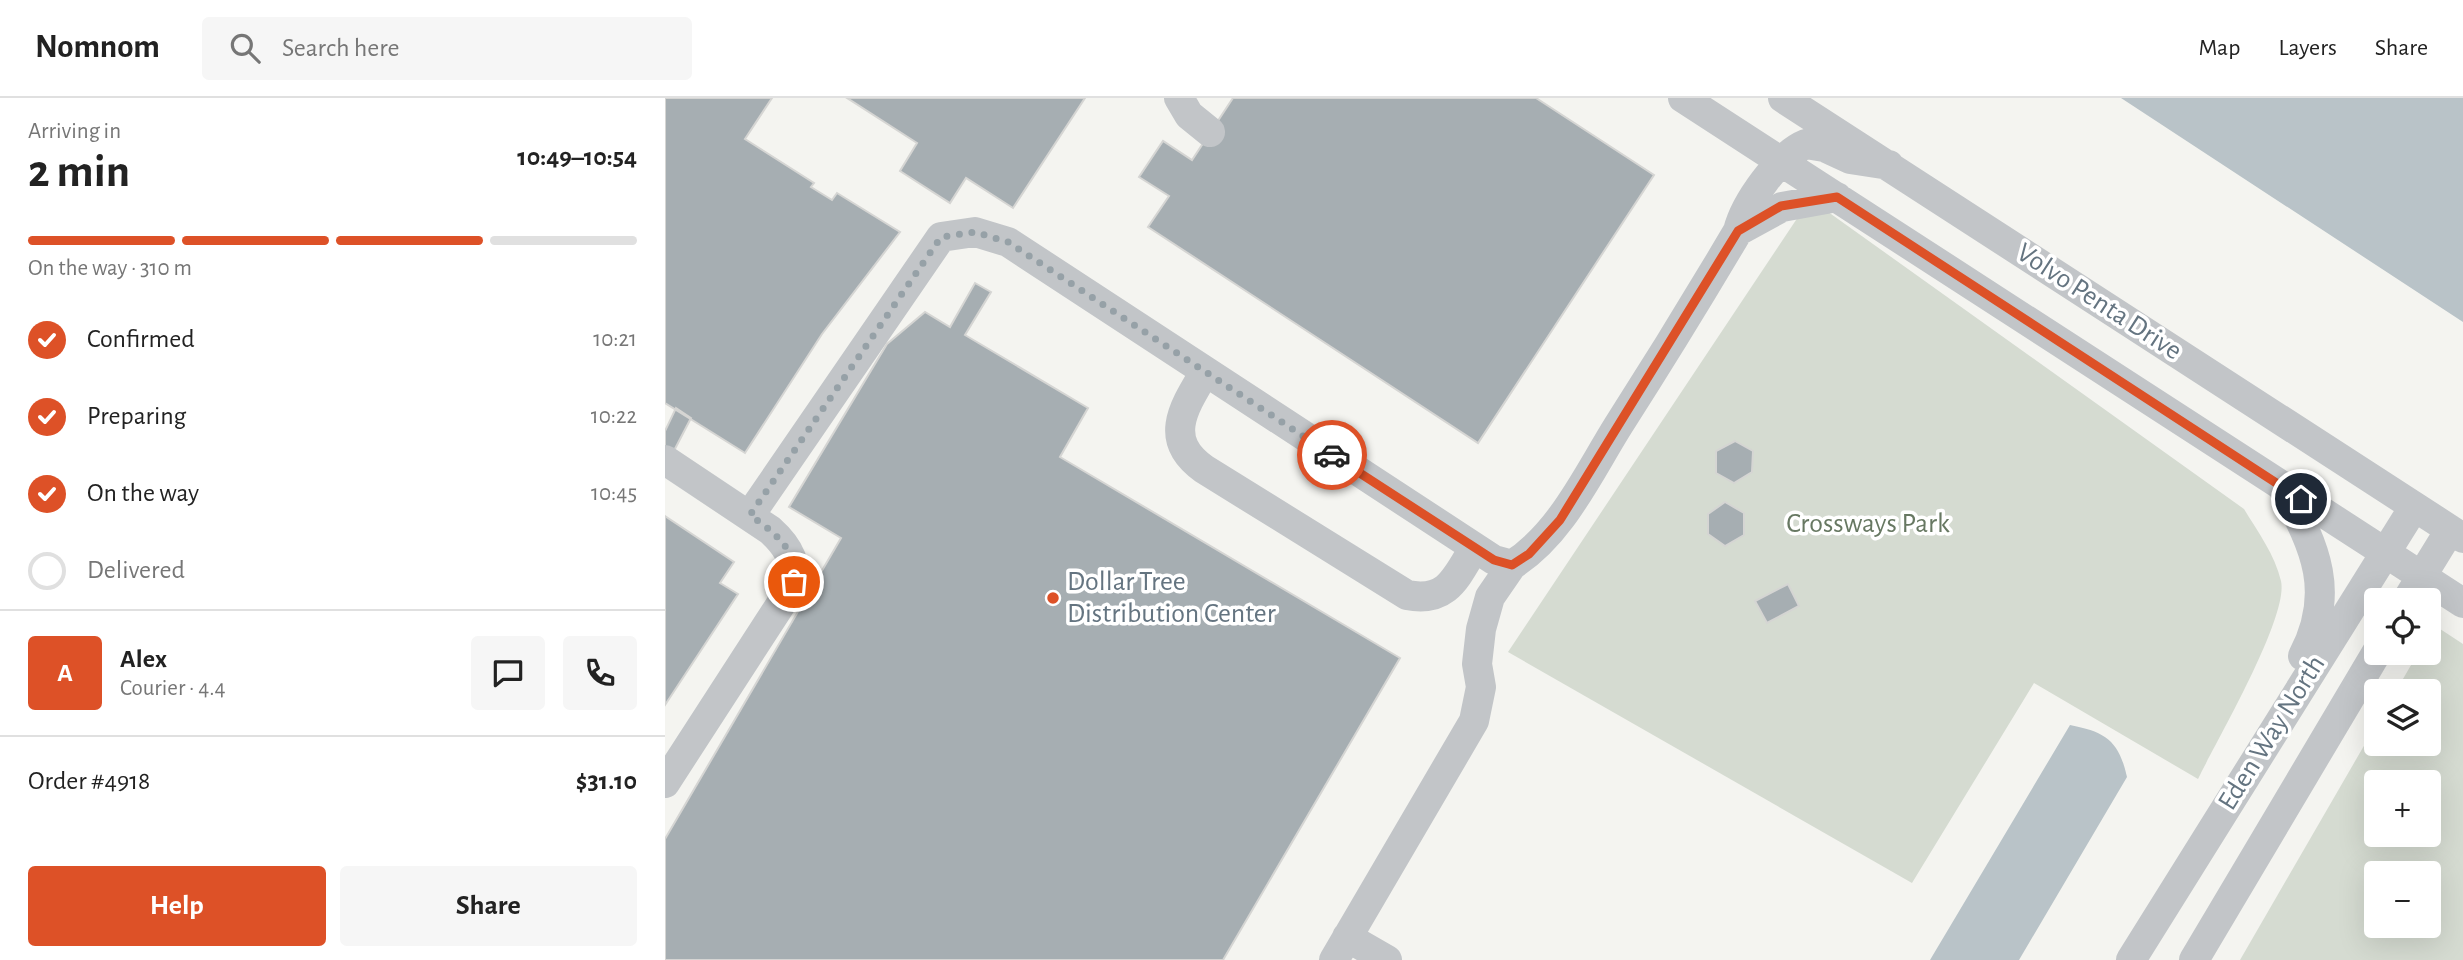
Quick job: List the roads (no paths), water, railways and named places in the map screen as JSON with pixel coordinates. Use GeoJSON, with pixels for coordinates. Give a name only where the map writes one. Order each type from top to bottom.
{"type":"FeatureCollection","features":[{"type":"Feature","properties":{"kind":"street"},"geometry":{"type":"LineString","coordinates":[[1179,98],[1189,115],[1210,132]]}},
{"type":"Feature","properties":{"kind":"street","name":"Volvo Penta Drive"},"geometry":{"type":"LineString","coordinates":[[1683,98],[2385,553],[2414,588]]}},
{"type":"Feature","properties":{"kind":"street","name":"Volvo Penta Drive"},"geometry":{"type":"LineString","coordinates":[[1783,98],[2456,534]]}},
{"type":"Feature","properties":{"kind":"street"},"geometry":{"type":"LineString","coordinates":[[1387,960],[1341,949],[1474,721],[1481,687],[1477,664],[1481,629],[1490,597],[1512,565],[1529,554],[1560,520],[1738,231],[1742,216],[1781,160],[1806,144],[1824,147],[1850,159],[1889,165]]}},
{"type":"Feature","properties":{"kind":"street"},"geometry":{"type":"LineString","coordinates":[[1738,231],[1781,206],[1837,197]]}},
{"type":"Feature","properties":{"kind":"street"},"geometry":{"type":"LineString","coordinates":[[750,515],[941,237],[975,232],[1008,242],[1475,548],[1494,560],[1512,565]]}},
{"type":"Feature","properties":{"kind":"street"},"geometry":{"type":"LineString","coordinates":[[1205,372],[1184,406],[1180,423],[1181,443],[1190,459],[1407,595],[1424,598],[1442,593],[1456,579],[1475,548]]}},
{"type":"Feature","properties":{"kind":"street"},"geometry":{"type":"LineString","coordinates":[[665,460],[750,515],[784,544],[794,566],[794,582],[665,783]]}},
{"type":"Feature","properties":{"kind":"street"},"geometry":{"type":"LineString","coordinates":[[2133,957],[2204,821],[2313,636],[2322,598],[2319,575],[2305,528],[2282,486]]}},
{"type":"Feature","properties":{"kind":"street","name":"Eden Way North"},"geometry":{"type":"LineString","coordinates":[[2133,957],[2414,507]]}},
{"type":"Feature","properties":{"kind":"street"},"geometry":{"type":"LineString","coordinates":[[2414,588],[2456,534]]}},
{"type":"Feature","properties":{"kind":"street","name":"Volvo Penta Drive"},"geometry":{"type":"LineString","coordinates":[[2441,596],[2463,603]]}},
{"type":"Feature","properties":{"kind":"street","name":"Eden Way North"},"geometry":{"type":"LineString","coordinates":[[2194,960],[2369,665]]}},
{"type":"Feature","properties":{"kind":"place","name":"Dollar Tree Distribution Center"},"geometry":{"type":"Point","coordinates":[1053,598]}},
{"type":"Feature","properties":{"kind":"park label","name":"Crossways Park"},"geometry":{"type":"Point","coordinates":[1868,524]}}]}
